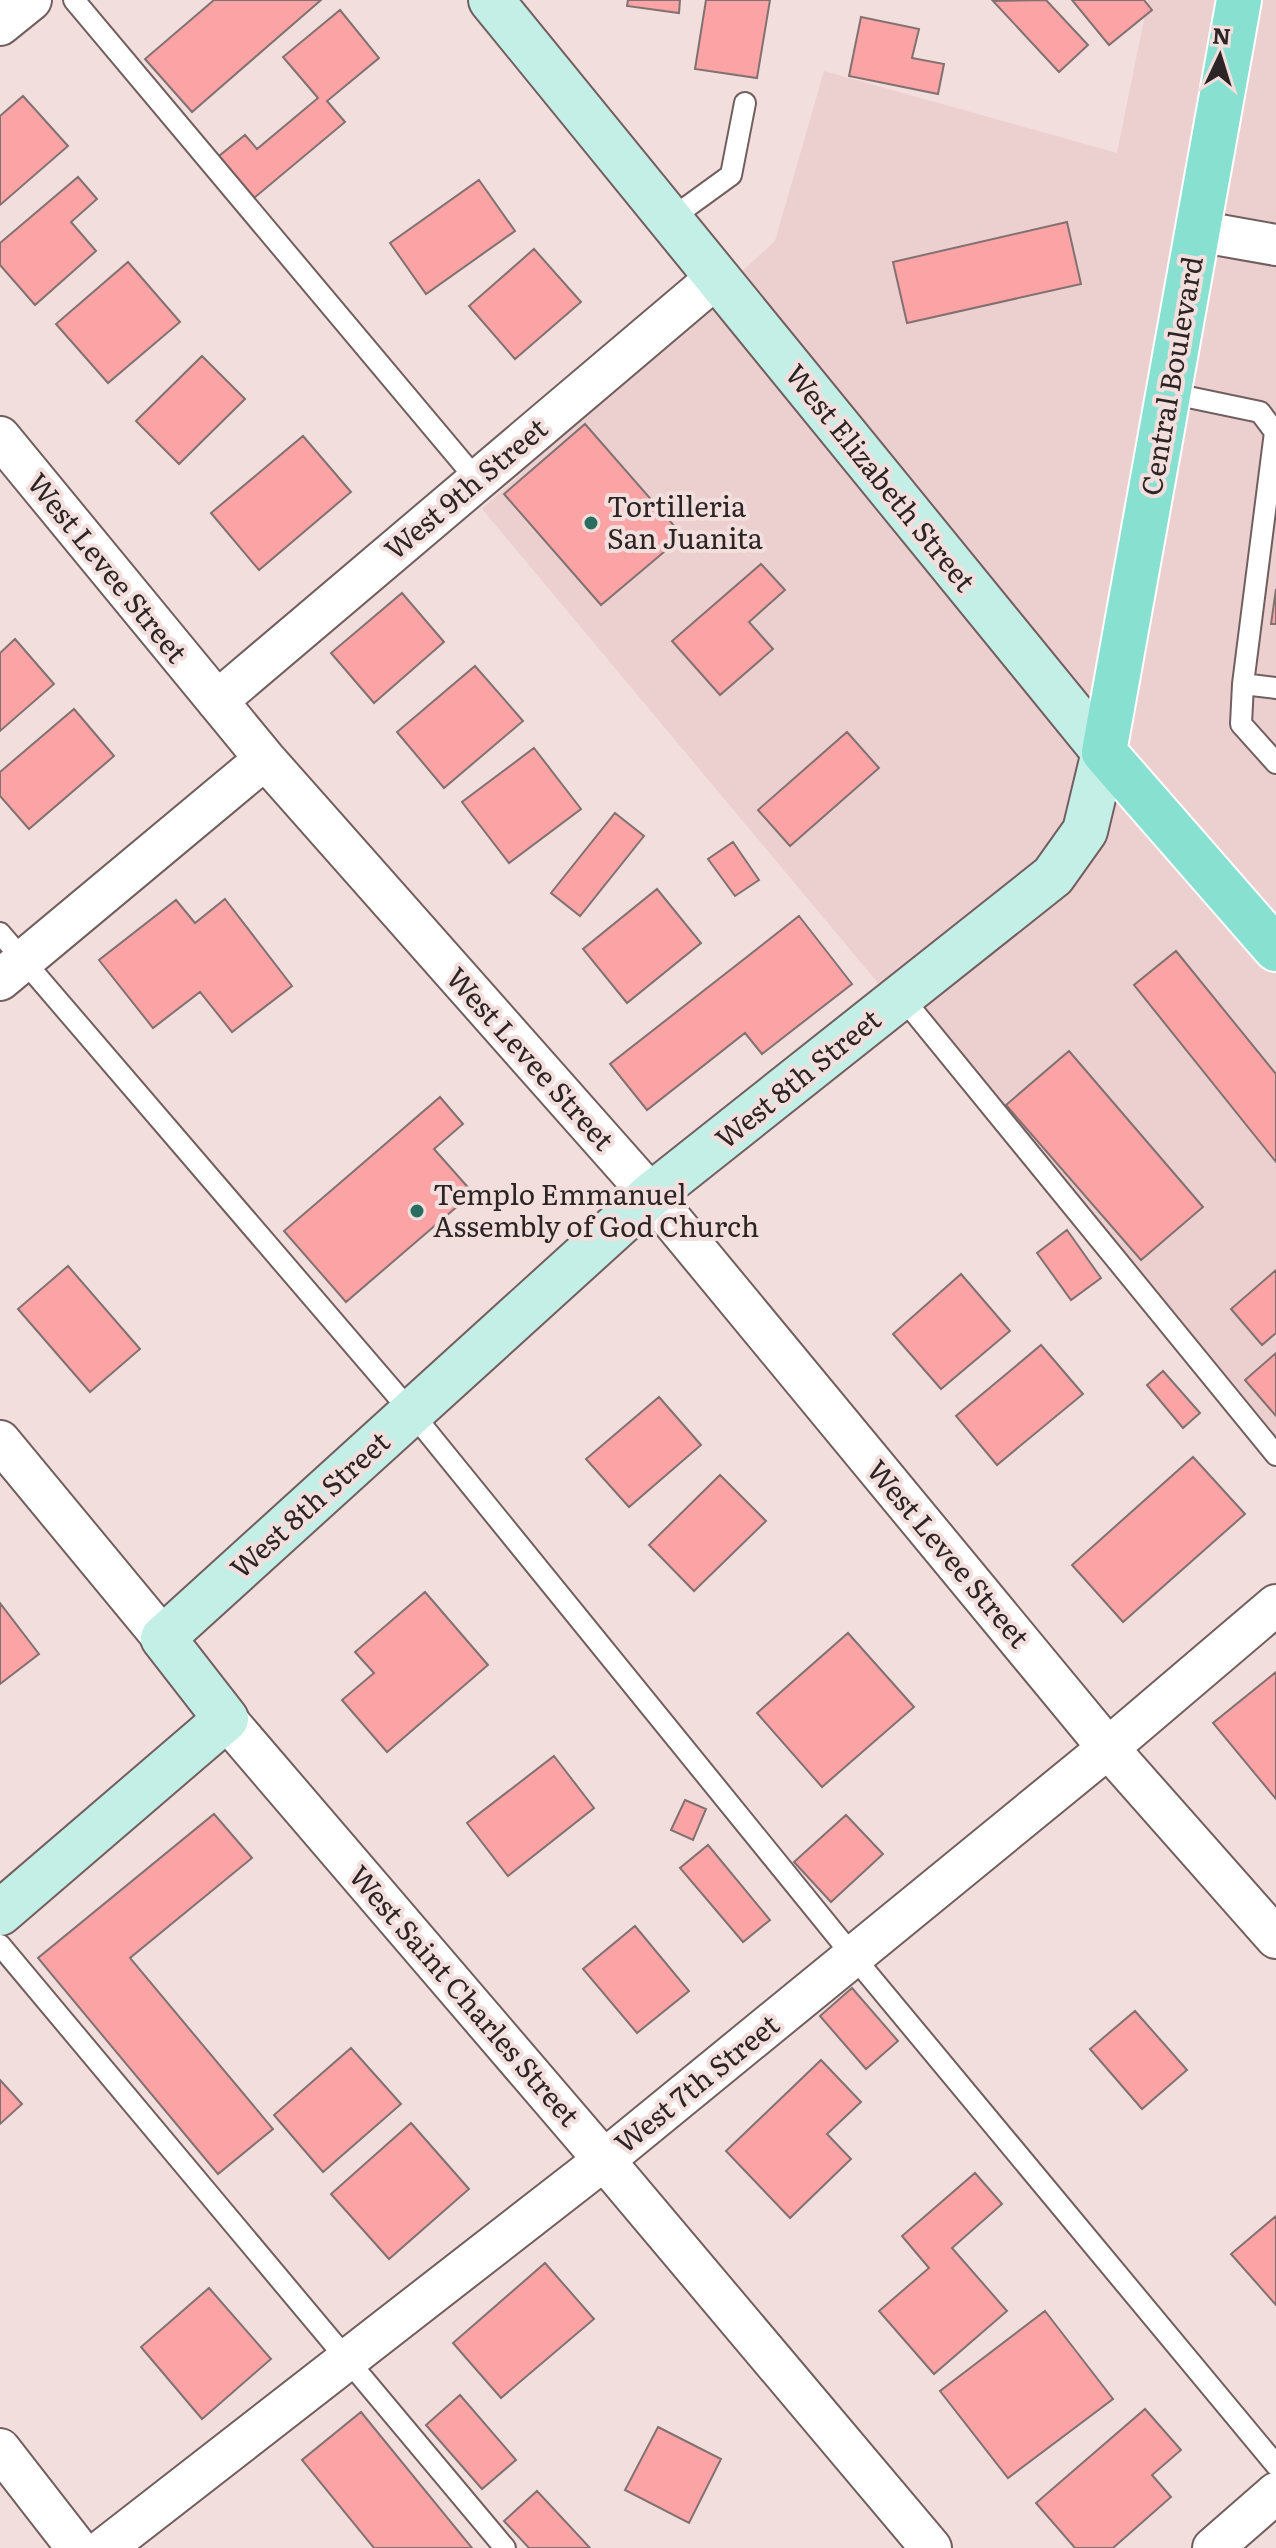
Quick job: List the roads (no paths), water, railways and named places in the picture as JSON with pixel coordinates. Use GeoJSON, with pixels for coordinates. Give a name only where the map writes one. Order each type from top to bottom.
{"type":"FeatureCollection","features":[{"type":"Feature","properties":{"kind":"main road","name":"Central Boulevard"},"geometry":{"type":"LineString","coordinates":[[1104,752],[1239,0]]}},
{"type":"Feature","properties":{"kind":"main road","name":"West Elizabeth Street"},"geometry":{"type":"LineString","coordinates":[[1104,752],[1276,949]]}},
{"type":"Feature","properties":{"kind":"street"},"geometry":{"type":"LineString","coordinates":[[0,25],[31,0]]}},
{"type":"Feature","properties":{"kind":"street","name":"West Elizabeth Street"},"geometry":{"type":"LineString","coordinates":[[491,0],[1104,752]]}},
{"type":"Feature","properties":{"kind":"street"},"geometry":{"type":"LineString","coordinates":[[1197,231],[1276,245]]}},
{"type":"Feature","properties":{"kind":"street","name":"West 9th Street"},"geometry":{"type":"LineString","coordinates":[[217,701],[716,278]]}},
{"type":"Feature","properties":{"kind":"street","name":"West Levee Street"},"geometry":{"type":"LineString","coordinates":[[0,437],[265,759],[651,1195],[1108,1748],[1276,1938]]}},
{"type":"Feature","properties":{"kind":"street","name":"West 8th Street"},"geometry":{"type":"LineString","coordinates":[[163,1638],[651,1195],[1053,876],[1085,831],[1104,752]]}},
{"type":"Feature","properties":{"kind":"street"},"geometry":{"type":"LineString","coordinates":[[8,958],[265,759]]}},
{"type":"Feature","properties":{"kind":"street","name":"West Saint Charles Street"},"geometry":{"type":"LineString","coordinates":[[0,1441],[226,1719],[931,2548]]}},
{"type":"Feature","properties":{"kind":"street","name":"West 7th Street"},"geometry":{"type":"LineString","coordinates":[[105,2548],[604,2160],[1108,1748],[1276,1605]]}},
{"type":"Feature","properties":{"kind":"street"},"geometry":{"type":"LineString","coordinates":[[0,1913],[226,1719]]}},
{"type":"Feature","properties":{"kind":"street"},"geometry":{"type":"LineString","coordinates":[[0,2449],[77,2548]]}},
{"type":"Feature","properties":{"kind":"street"},"geometry":{"type":"LineString","coordinates":[[1213,2548],[1276,2493]]}},
{"type":"Feature","properties":{"kind":"lane"},"geometry":{"type":"LineString","coordinates":[[74,0],[477,480]]}},
{"type":"Feature","properties":{"kind":"lane"},"geometry":{"type":"LineString","coordinates":[[669,220],[731,175],[745,103]]}},
{"type":"Feature","properties":{"kind":"lane"},"geometry":{"type":"LineString","coordinates":[[1169,393],[1260,412],[1275,432],[1243,684],[1241,724],[1276,763]]}},
{"type":"Feature","properties":{"kind":"lane"},"geometry":{"type":"LineString","coordinates":[[1243,684],[1276,688]]}},
{"type":"Feature","properties":{"kind":"lane"},"geometry":{"type":"LineString","coordinates":[[8,958],[412,1413],[853,1956],[1276,2465]]}},
{"type":"Feature","properties":{"kind":"lane"},"geometry":{"type":"LineString","coordinates":[[901,996],[1276,1455]]}},
{"type":"Feature","properties":{"kind":"lane"},"geometry":{"type":"LineString","coordinates":[[0,1945],[505,2548]]}},
{"type":"Feature","properties":{"kind":"place","name":"Tortilleria San Juanita"},"geometry":{"type":"Point","coordinates":[591,523]}},
{"type":"Feature","properties":{"kind":"place","name":"Templo Emmanuel Assembly of God Church"},"geometry":{"type":"Point","coordinates":[417,1211]}}]}
